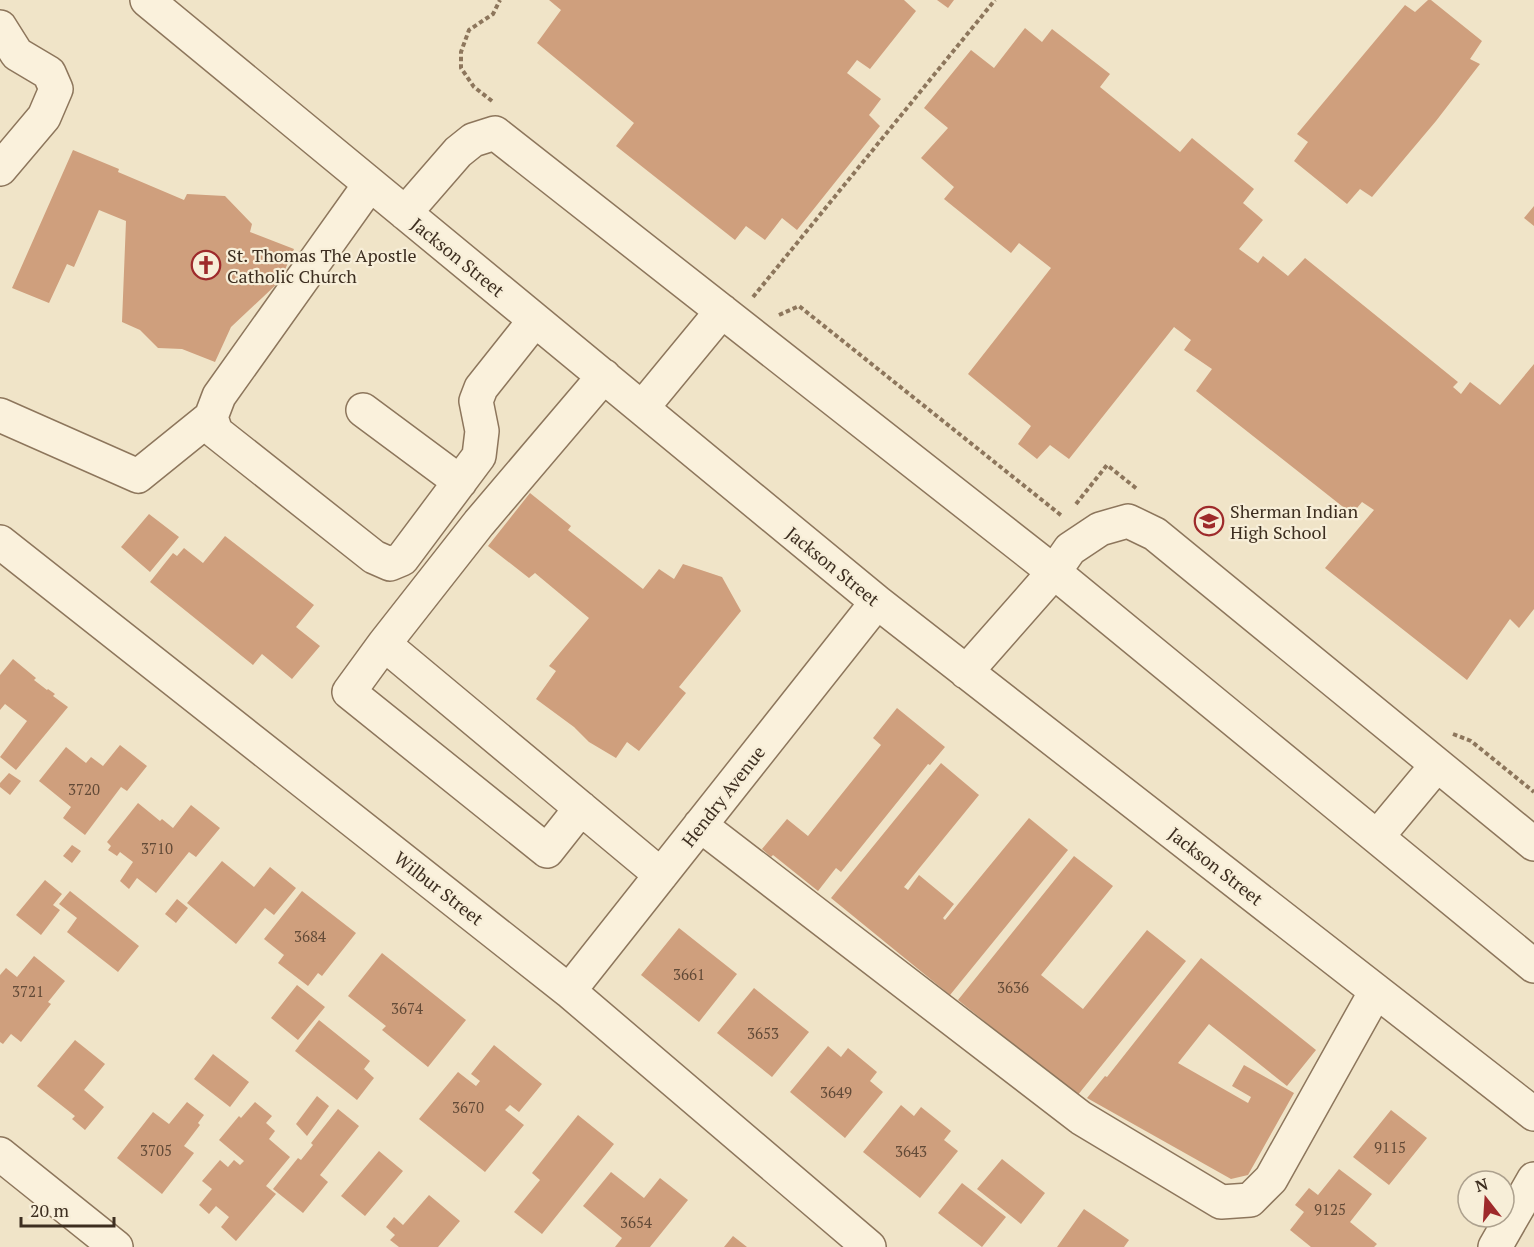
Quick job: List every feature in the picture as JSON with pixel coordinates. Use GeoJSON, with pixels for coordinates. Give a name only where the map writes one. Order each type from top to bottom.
{"type":"FeatureCollection","features":[{"type":"Feature","properties":{"kind":"street","name":"Jackson Street"},"geometry":{"type":"LineString","coordinates":[[147,0],[877,602],[1534,1114]]}},
{"type":"Feature","properties":{"kind":"street"},"geometry":{"type":"LineString","coordinates":[[0,169],[44,117],[56,88],[49,73],[6,52]]}},
{"type":"Feature","properties":{"kind":"street"},"geometry":{"type":"LineString","coordinates":[[405,213],[458,152],[474,140],[495,132],[735,307],[1534,966]]}},
{"type":"Feature","properties":{"kind":"street"},"geometry":{"type":"LineString","coordinates":[[0,415],[138,476],[211,417],[219,396],[370,184]]}},
{"type":"Feature","properties":{"kind":"street"},"geometry":{"type":"LineString","coordinates":[[642,408],[735,307]]}},
{"type":"Feature","properties":{"kind":"street"},"geometry":{"type":"LineString","coordinates":[[211,417],[216,432],[374,557],[390,564],[402,559],[479,456],[482,431],[476,401],[481,388],[535,320]]}},
{"type":"Feature","properties":{"kind":"street"},"geometry":{"type":"LineString","coordinates":[[581,808],[547,851],[349,692],[479,523],[603,376]]}},
{"type":"Feature","properties":{"kind":"street"},"geometry":{"type":"LineString","coordinates":[[363,410],[460,482]]}},
{"type":"Feature","properties":{"kind":"street"},"geometry":{"type":"LineString","coordinates":[[966,672],[1054,572],[1070,549],[1100,529],[1128,521],[1155,534],[1534,844]]}},
{"type":"Feature","properties":{"kind":"street","name":"Wilbur Street"},"geometry":{"type":"LineString","coordinates":[[0,542],[569,991],[869,1247]]}},
{"type":"Feature","properties":{"kind":"street","name":"Hendry Avenue"},"geometry":{"type":"LineString","coordinates":[[569,991],[877,602]]}},
{"type":"Feature","properties":{"kind":"street"},"geometry":{"type":"LineString","coordinates":[[384,644],[661,875]]}},
{"type":"Feature","properties":{"kind":"street"},"geometry":{"type":"LineString","coordinates":[[1377,837],[1437,765]]}},
{"type":"Feature","properties":{"kind":"street"},"geometry":{"type":"LineString","coordinates":[[700,825],[1081,1118],[1221,1202],[1250,1200],[1271,1179],[1376,991]]}},
{"type":"Feature","properties":{"kind":"street"},"geometry":{"type":"LineString","coordinates":[[0,1154],[116,1247]]}},
{"type":"Feature","properties":{"kind":"street"},"geometry":{"type":"LineString","coordinates":[[1495,1247],[1534,1179]]}},
{"type":"Feature","properties":{"kind":"path"},"geometry":{"type":"LineString","coordinates":[[493,102],[474,87],[461,68],[462,52],[469,30],[493,14],[500,0]]}},
{"type":"Feature","properties":{"kind":"path"},"geometry":{"type":"LineString","coordinates":[[735,307],[995,0]]}},
{"type":"Feature","properties":{"kind":"path"},"geometry":{"type":"LineString","coordinates":[[770,320],[799,306],[1065,519]]}},
{"type":"Feature","properties":{"kind":"path"},"geometry":{"type":"LineString","coordinates":[[1072,510],[1107,465],[1143,494]]}},
{"type":"Feature","properties":{"kind":"path"},"geometry":{"type":"LineString","coordinates":[[1443,729],[1471,741],[1534,792]]}},
{"type":"Feature","properties":{"kind":"building"},"geometry":{"type":"Polygon","coordinates":[[[549,0],[904,0],[916,11],[870,69],[857,60],[847,73],[881,99],[869,115],[880,126],[797,230],[782,218],[765,240],[746,226],[735,240],[616,146],[634,123],[537,43],[561,10],[549,0]]]}},
{"type":"Feature","properties":{"kind":"building"},"geometry":{"type":"Polygon","coordinates":[[[937,0],[954,0],[948,8],[937,0]]]}},
{"type":"Feature","properties":{"kind":"building"},"geometry":{"type":"Polygon","coordinates":[[[1431,0],[1482,41],[1470,59],[1480,64],[1372,197],[1360,189],[1347,204],[1294,161],[1308,142],[1297,134],[1405,5],[1415,12],[1431,0]]]}},
{"type":"Feature","properties":{"kind":"building"},"geometry":{"type":"Polygon","coordinates":[[[1025,28],[1042,42],[1052,29],[1110,74],[1100,87],[1180,152],[1192,138],[1254,189],[1243,203],[1263,220],[1239,249],[1258,263],[1263,256],[1288,276],[1305,258],[1458,382],[1453,387],[1461,394],[1470,382],[1500,405],[1534,364],[1534,609],[1519,628],[1510,619],[1467,680],[1325,568],[1374,510],[1362,502],[1352,514],[1196,391],[1212,369],[1184,350],[1191,340],[1174,327],[1069,459],[1050,445],[1037,459],[1018,444],[1031,426],[968,374],[1051,268],[1019,243],[1011,253],[944,199],[954,187],[921,158],[948,128],[924,108],[971,50],[994,68],[1025,28]]]}},
{"type":"Feature","properties":{"kind":"building","name":"St. Thomas The Apostle Catholic Church"},"geometry":{"type":"Polygon","coordinates":[[[73,150],[184,200],[187,194],[225,196],[252,224],[250,232],[294,249],[280,281],[231,327],[215,362],[182,349],[158,348],[140,330],[122,322],[126,221],[99,210],[74,267],[67,264],[49,303],[12,288],[73,150]]]}},
{"type":"Feature","properties":{"kind":"building"},"geometry":{"type":"Polygon","coordinates":[[[1534,206],[1534,226],[1524,218],[1534,206]]]}},
{"type":"Feature","properties":{"kind":"building"},"geometry":{"type":"Polygon","coordinates":[[[530,493],[571,526],[568,530],[643,589],[659,569],[674,579],[683,564],[722,577],[741,611],[679,687],[686,693],[639,751],[627,742],[616,758],[589,742],[574,727],[536,699],[556,671],[549,666],[589,618],[535,573],[529,578],[488,546],[530,493]]]}},
{"type":"Feature","properties":{"kind":"building"},"geometry":{"type":"Polygon","coordinates":[[[149,514],[179,537],[150,572],[121,547],[149,514]]]}},
{"type":"Feature","properties":{"kind":"building"},"geometry":{"type":"Polygon","coordinates":[[[225,536],[314,605],[296,627],[320,646],[292,679],[262,654],[253,665],[150,582],[173,553],[177,556],[184,548],[203,563],[225,536]]]}},
{"type":"Feature","properties":{"kind":"building"},"geometry":{"type":"Polygon","coordinates":[[[13,659],[36,678],[34,680],[55,694],[53,696],[68,707],[16,770],[0,757],[27,721],[5,704],[0,710],[0,675],[13,659]]]}},
{"type":"Feature","properties":{"kind":"building"},"geometry":{"type":"Polygon","coordinates":[[[897,708],[945,747],[930,765],[928,764],[841,872],[836,868],[818,891],[773,855],[771,857],[762,849],[787,819],[808,836],[881,745],[873,738],[897,708]]]}},
{"type":"Feature","properties":{"kind":"building"},"geometry":{"type":"Polygon","coordinates":[[[120,745],[147,766],[127,791],[121,787],[85,835],[63,818],[71,807],[39,781],[66,747],[86,763],[91,757],[103,766],[120,745]]]}},
{"type":"Feature","properties":{"kind":"building"},"geometry":{"type":"Polygon","coordinates":[[[941,763],[979,795],[904,887],[908,890],[919,875],[954,904],[943,918],[945,920],[1029,818],[1068,850],[950,995],[831,898],[941,763]]]}},
{"type":"Feature","properties":{"kind":"building"},"geometry":{"type":"Polygon","coordinates":[[[9,773],[21,781],[10,795],[0,787],[0,783],[9,773]]]}},
{"type":"Feature","properties":{"kind":"building"},"geometry":{"type":"Polygon","coordinates":[[[138,803],[160,821],[162,819],[173,828],[191,805],[220,828],[196,857],[189,852],[156,893],[137,878],[129,889],[120,881],[133,862],[120,852],[117,856],[108,850],[111,846],[107,842],[138,803]]]}},
{"type":"Feature","properties":{"kind":"building"},"geometry":{"type":"Polygon","coordinates":[[[72,845],[81,851],[72,863],[63,856],[72,845]]]}},
{"type":"Feature","properties":{"kind":"building"},"geometry":{"type":"Polygon","coordinates":[[[1074,856],[1113,886],[1041,975],[1083,1009],[1147,930],[1186,961],[1077,1096],[958,1000],[1074,856]]]}},
{"type":"Feature","properties":{"kind":"building"},"geometry":{"type":"Polygon","coordinates":[[[222,861],[254,887],[270,867],[296,888],[274,915],[265,908],[236,944],[187,903],[222,861]]]}},
{"type":"Feature","properties":{"kind":"building"},"geometry":{"type":"Polygon","coordinates":[[[45,880],[62,894],[53,905],[60,910],[41,935],[16,915],[45,880]]]}},
{"type":"Feature","properties":{"kind":"building"},"geometry":{"type":"Polygon","coordinates":[[[70,891],[139,946],[118,972],[67,932],[77,918],[59,904],[70,891]]]}},
{"type":"Feature","properties":{"kind":"building"},"geometry":{"type":"Polygon","coordinates":[[[302,891],[356,933],[322,976],[318,973],[308,986],[278,963],[284,955],[264,939],[302,891]]]}},
{"type":"Feature","properties":{"kind":"building"},"geometry":{"type":"Polygon","coordinates":[[[177,899],[188,908],[176,923],[165,914],[177,899]]]}},
{"type":"Feature","properties":{"kind":"building"},"geometry":{"type":"Polygon","coordinates":[[[679,928],[737,974],[699,1022],[641,975],[679,928]]]}},
{"type":"Feature","properties":{"kind":"building"},"geometry":{"type":"Polygon","coordinates":[[[382,953],[466,1020],[428,1067],[382,1030],[386,1026],[348,996],[382,953]]]}},
{"type":"Feature","properties":{"kind":"building"},"geometry":{"type":"Polygon","coordinates":[[[34,956],[65,981],[48,1002],[51,1004],[21,1042],[11,1034],[3,1044],[0,1042],[0,975],[6,968],[17,977],[34,956]]]}},
{"type":"Feature","properties":{"kind":"building"},"geometry":{"type":"Polygon","coordinates":[[[1201,958],[1316,1050],[1287,1086],[1209,1024],[1178,1063],[1248,1103],[1251,1097],[1232,1086],[1244,1065],[1294,1093],[1248,1175],[1231,1179],[1087,1098],[1105,1076],[1107,1077],[1201,958]]]}},
{"type":"Feature","properties":{"kind":"building"},"geometry":{"type":"Polygon","coordinates":[[[297,985],[325,1007],[298,1040],[271,1018],[297,985]]]}},
{"type":"Feature","properties":{"kind":"building"},"geometry":{"type":"Polygon","coordinates":[[[754,988],[809,1032],[772,1077],[717,1033],[754,988]]]}},
{"type":"Feature","properties":{"kind":"building"},"geometry":{"type":"Polygon","coordinates":[[[319,1020],[370,1061],[364,1069],[374,1078],[357,1100],[295,1051],[319,1020]]]}},
{"type":"Feature","properties":{"kind":"building"},"geometry":{"type":"Polygon","coordinates":[[[75,1040],[105,1064],[84,1090],[104,1107],[85,1130],[72,1119],[75,1116],[37,1086],[75,1040]]]}},
{"type":"Feature","properties":{"kind":"building"},"geometry":{"type":"Polygon","coordinates":[[[494,1045],[542,1084],[519,1112],[510,1105],[505,1110],[524,1125],[485,1172],[419,1119],[458,1072],[476,1086],[480,1081],[471,1074],[494,1045]]]}},
{"type":"Feature","properties":{"kind":"building"},"geometry":{"type":"Polygon","coordinates":[[[828,1046],[841,1057],[848,1048],[877,1072],[870,1081],[883,1092],[845,1138],[790,1092],[828,1046]]]}},
{"type":"Feature","properties":{"kind":"building"},"geometry":{"type":"Polygon","coordinates":[[[213,1054],[249,1082],[230,1107],[194,1079],[213,1054]]]}},
{"type":"Feature","properties":{"kind":"building"},"geometry":{"type":"Polygon","coordinates":[[[317,1096],[329,1106],[307,1136],[296,1124],[317,1096]]]}},
{"type":"Feature","properties":{"kind":"building"},"geometry":{"type":"Polygon","coordinates":[[[187,1102],[204,1115],[198,1123],[200,1125],[184,1146],[194,1153],[162,1194],[117,1158],[153,1112],[169,1124],[187,1102]]]}},
{"type":"Feature","properties":{"kind":"building"},"geometry":{"type":"Polygon","coordinates":[[[255,1102],[272,1116],[266,1123],[275,1131],[269,1139],[290,1157],[266,1186],[276,1194],[236,1241],[221,1227],[229,1217],[216,1206],[209,1214],[199,1205],[212,1189],[202,1181],[220,1160],[228,1167],[234,1160],[240,1165],[244,1161],[219,1140],[239,1116],[241,1118],[255,1102]]]}},
{"type":"Feature","properties":{"kind":"building"},"geometry":{"type":"Polygon","coordinates":[[[901,1105],[914,1116],[921,1107],[951,1131],[944,1140],[958,1151],[920,1198],[863,1152],[901,1105]]]}},
{"type":"Feature","properties":{"kind":"building"},"geometry":{"type":"Polygon","coordinates":[[[338,1109],[359,1126],[320,1175],[328,1182],[303,1213],[273,1189],[298,1158],[301,1160],[313,1145],[311,1143],[338,1109]]]}},
{"type":"Feature","properties":{"kind":"building"},"geometry":{"type":"Polygon","coordinates":[[[1391,1110],[1427,1138],[1389,1185],[1353,1157],[1391,1110]]]}},
{"type":"Feature","properties":{"kind":"building"},"geometry":{"type":"Polygon","coordinates":[[[578,1115],[614,1144],[542,1234],[514,1212],[540,1180],[532,1173],[578,1115]]]}},
{"type":"Feature","properties":{"kind":"building"},"geometry":{"type":"Polygon","coordinates":[[[379,1151],[403,1171],[365,1216],[341,1196],[379,1151]]]}},
{"type":"Feature","properties":{"kind":"building"},"geometry":{"type":"Polygon","coordinates":[[[1002,1159],[1045,1193],[1021,1224],[977,1189],[1002,1159]]]}},
{"type":"Feature","properties":{"kind":"building"},"geometry":{"type":"Polygon","coordinates":[[[1339,1169],[1372,1194],[1350,1222],[1377,1244],[1374,1247],[1311,1247],[1290,1230],[1304,1212],[1295,1205],[1309,1188],[1318,1195],[1339,1169]]]}},
{"type":"Feature","properties":{"kind":"building"},"geometry":{"type":"Polygon","coordinates":[[[611,1172],[644,1198],[660,1178],[688,1200],[650,1247],[615,1247],[622,1238],[583,1206],[611,1172]]]}},
{"type":"Feature","properties":{"kind":"building"},"geometry":{"type":"Polygon","coordinates":[[[962,1183],[1006,1217],[982,1247],[938,1213],[962,1183]]]}},
{"type":"Feature","properties":{"kind":"building"},"geometry":{"type":"Polygon","coordinates":[[[429,1195],[460,1221],[438,1247],[399,1247],[390,1240],[395,1235],[386,1227],[394,1217],[403,1225],[429,1195]]]}},
{"type":"Feature","properties":{"kind":"building"},"geometry":{"type":"Polygon","coordinates":[[[1084,1209],[1129,1240],[1124,1247],[1057,1247],[1084,1209]]]}},
{"type":"Feature","properties":{"kind":"building"},"geometry":{"type":"Polygon","coordinates":[[[733,1236],[747,1247],[724,1247],[733,1236]]]}},
{"type":"Feature","properties":{"kind":"place","name":"St. Thomas The Apostle Catholic Church"},"geometry":{"type":"Point","coordinates":[206,265]}},
{"type":"Feature","properties":{"kind":"place","name":"Sherman Indian High School"},"geometry":{"type":"Point","coordinates":[1209,521]}}]}
